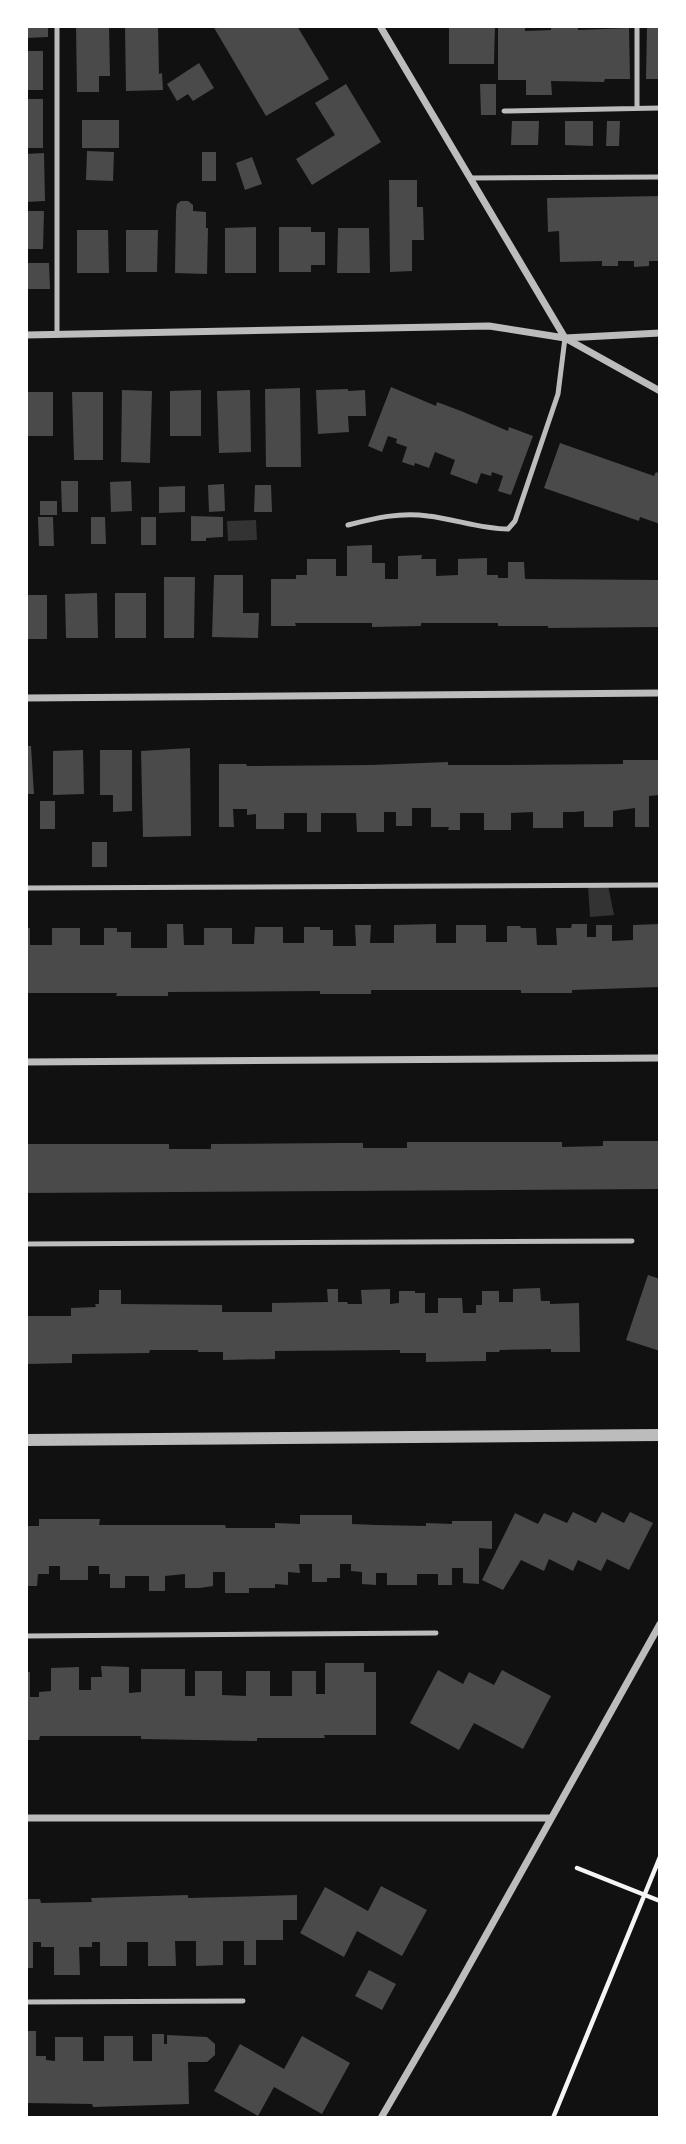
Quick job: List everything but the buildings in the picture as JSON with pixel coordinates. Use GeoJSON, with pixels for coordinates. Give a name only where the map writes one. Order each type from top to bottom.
{"type":"FeatureCollection","features":[{"type":"Feature","properties":{"kind":"street"},"geometry":{"type":"LineString","coordinates":[[380,26],[565,338],[660,391]]}},
{"type":"Feature","properties":{"kind":"street"},"geometry":{"type":"LineString","coordinates":[[26,335],[489,326],[565,338],[660,333]]}},
{"type":"Feature","properties":{"kind":"street"},"geometry":{"type":"LineString","coordinates":[[26,698],[660,693]]}},
{"type":"Feature","properties":{"kind":"street"},"geometry":{"type":"LineString","coordinates":[[26,1062],[660,1058]]}},
{"type":"Feature","properties":{"kind":"street"},"geometry":{"type":"LineString","coordinates":[[26,1440],[660,1435]]}},
{"type":"Feature","properties":{"kind":"street"},"geometry":{"type":"LineString","coordinates":[[382,2118],[660,1624]]}},
{"type":"Feature","properties":{"kind":"street"},"geometry":{"type":"LineString","coordinates":[[26,1818],[551,1818]]}},
{"type":"Feature","properties":{"kind":"lane"},"geometry":{"type":"LineString","coordinates":[[57,26],[57,335]]}},
{"type":"Feature","properties":{"kind":"lane"},"geometry":{"type":"LineString","coordinates":[[636,108],[637,26]]}},
{"type":"Feature","properties":{"kind":"lane"},"geometry":{"type":"LineString","coordinates":[[503,111],[660,108]]}},
{"type":"Feature","properties":{"kind":"lane"},"geometry":{"type":"LineString","coordinates":[[470,177],[660,177]]}},
{"type":"Feature","properties":{"kind":"lane"},"geometry":{"type":"LineString","coordinates":[[348,525],[390,514],[426,515],[508,529],[515,520],[558,394],[565,338]]}},
{"type":"Feature","properties":{"kind":"lane"},"geometry":{"type":"LineString","coordinates":[[26,888],[660,885]]}},
{"type":"Feature","properties":{"kind":"lane"},"geometry":{"type":"LineString","coordinates":[[26,1244],[632,1241]]}},
{"type":"Feature","properties":{"kind":"lane"},"geometry":{"type":"LineString","coordinates":[[26,1636],[436,1633]]}},
{"type":"Feature","properties":{"kind":"lane"},"geometry":{"type":"LineString","coordinates":[[26,2002],[243,2001]]}},
{"type":"Feature","properties":{"kind":"path"},"geometry":{"type":"LineString","coordinates":[[553,2118],[660,1857]]}},
{"type":"Feature","properties":{"kind":"path"},"geometry":{"type":"LineString","coordinates":[[577,1868],[660,1900]]}},
{"type":"Feature","properties":{"kind":"shaded area"},"geometry":{"type":"Polygon","coordinates":[[[256,520],[257,540],[228,541],[227,521],[256,520]]]}},
{"type":"Feature","properties":{"kind":"shaded area"},"geometry":{"type":"Polygon","coordinates":[[[608,885],[614,915],[590,917],[588,886],[608,885]]]}}]}
